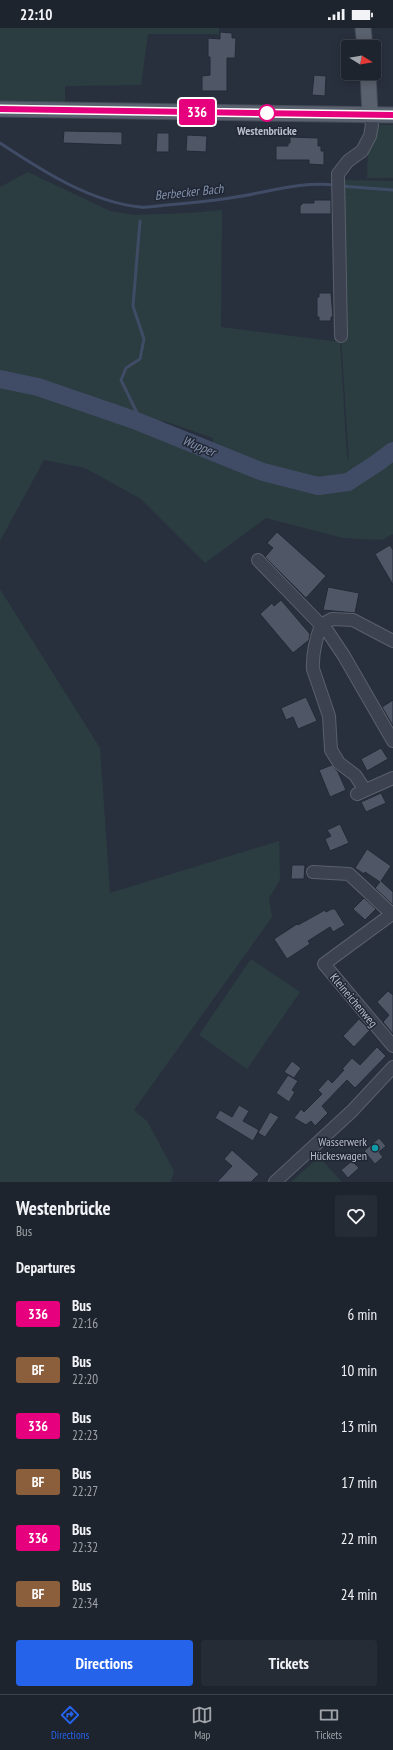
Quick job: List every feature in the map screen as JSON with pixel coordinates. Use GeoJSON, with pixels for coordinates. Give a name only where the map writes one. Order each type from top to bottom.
{"type":"FeatureCollection","features":[{"type":"Feature","properties":{"kind":"main road"},"geometry":{"type":"LineString","coordinates":[[363,28],[364,40]]}},
{"type":"Feature","properties":{"kind":"main road"},"geometry":{"type":"LineString","coordinates":[[368,80],[370,114]]}},
{"type":"Feature","properties":{"kind":"main road"},"geometry":{"type":"LineString","coordinates":[[0,109],[393,114]]}},
{"type":"Feature","properties":{"kind":"street"},"geometry":{"type":"LineString","coordinates":[[340,336],[338,174],[348,161],[362,151],[370,136],[372,125],[370,114]]}},
{"type":"Feature","properties":{"kind":"street"},"geometry":{"type":"LineString","coordinates":[[258,560],[328,632],[344,656],[393,741]]}},
{"type":"Feature","properties":{"kind":"street"},"geometry":{"type":"LineString","coordinates":[[393,641],[353,620],[332,619],[321,625],[314,647],[313,668],[329,716],[330,744],[334,756],[339,763],[355,775],[361,792],[393,778]]}},
{"type":"Feature","properties":{"kind":"street","name":"Kleineichenweg"},"geometry":{"type":"LineString","coordinates":[[313,872],[349,874],[393,915],[324,964],[393,1046]]}},
{"type":"Feature","properties":{"kind":"street"},"geometry":{"type":"LineString","coordinates":[[275,1182],[352,1111],[393,1067]]}},
{"type":"Feature","properties":{"kind":"shaded area"},"geometry":{"type":"Polygon","coordinates":[[[0,28],[219,28],[219,34],[148,34],[141,85],[65,86],[65,104],[0,102],[0,28]]]}},
{"type":"Feature","properties":{"kind":"shaded area"},"geometry":{"type":"Polygon","coordinates":[[[376,125],[393,125],[393,178],[367,178],[368,150],[376,125]]]}},
{"type":"Feature","properties":{"kind":"shaded area"},"geometry":{"type":"Polygon","coordinates":[[[28,172],[110,211],[134,215],[222,210],[221,327],[340,342],[347,456],[349,462],[341,336],[342,180],[393,181],[393,534],[382,540],[343,538],[266,518],[205,563],[141,499],[85,468],[44,460],[0,541],[0,187],[28,172]],[[43,395],[87,413],[212,447],[213,438],[164,421],[145,427],[43,395]]]}},
{"type":"Feature","properties":{"kind":"shaded area"},"geometry":{"type":"Polygon","coordinates":[[[0,589],[100,748],[110,893],[279,841],[280,880],[269,898],[272,917],[134,1110],[147,1121],[174,1171],[171,1182],[0,1182],[0,589]]]}},
{"type":"Feature","properties":{"kind":"shaded area"},"geometry":{"type":"Polygon","coordinates":[[[251,959],[300,992],[247,1069],[199,1035],[251,959]]]}},
{"type":"Feature","properties":{"kind":"shaded area"},"geometry":{"type":"Polygon","coordinates":[[[319,1157],[342,1182],[291,1182],[319,1157]]]}},
{"type":"Feature","properties":{"kind":"building"},"geometry":{"type":"Polygon","coordinates":[[[220,32],[232,33],[232,38],[236,38],[235,58],[227,58],[227,91],[202,91],[202,76],[210,75],[208,38],[220,39],[220,32]]]}},
{"type":"Feature","properties":{"kind":"building"},"geometry":{"type":"Polygon","coordinates":[[[314,75],[326,76],[325,96],[312,95],[314,75]]]}},
{"type":"Feature","properties":{"kind":"building"},"geometry":{"type":"Polygon","coordinates":[[[64,131],[122,132],[122,145],[63,143],[64,131]]]}},
{"type":"Feature","properties":{"kind":"building"},"geometry":{"type":"Polygon","coordinates":[[[157,133],[169,133],[169,152],[156,152],[157,133]]]}},
{"type":"Feature","properties":{"kind":"building"},"geometry":{"type":"Polygon","coordinates":[[[187,135],[207,136],[206,152],[186,151],[187,135]]]}},
{"type":"Feature","properties":{"kind":"building"},"geometry":{"type":"Polygon","coordinates":[[[290,137],[318,138],[318,146],[321,146],[321,151],[324,151],[324,165],[309,164],[309,160],[276,160],[276,146],[288,146],[288,143],[290,143],[290,137]]]}},
{"type":"Feature","properties":{"kind":"building"},"geometry":{"type":"Polygon","coordinates":[[[314,200],[331,200],[331,214],[300,214],[300,206],[303,203],[314,203],[314,200]]]}},
{"type":"Feature","properties":{"kind":"building"},"geometry":{"type":"Polygon","coordinates":[[[319,293],[331,293],[333,317],[331,317],[331,321],[319,321],[319,317],[317,317],[317,297],[319,297],[319,293]]]}},
{"type":"Feature","properties":{"kind":"building"},"geometry":{"type":"Polygon","coordinates":[[[277,532],[326,576],[306,598],[265,557],[273,548],[267,543],[277,532]]]}},
{"type":"Feature","properties":{"kind":"building"},"geometry":{"type":"Polygon","coordinates":[[[390,545],[393,550],[393,585],[375,554],[390,545]]]}},
{"type":"Feature","properties":{"kind":"building"},"geometry":{"type":"Polygon","coordinates":[[[328,587],[359,593],[355,613],[323,610],[328,587]]]}},
{"type":"Feature","properties":{"kind":"building"},"geometry":{"type":"Polygon","coordinates":[[[281,600],[310,634],[309,640],[293,653],[260,614],[272,603],[274,606],[281,600]]]}},
{"type":"Feature","properties":{"kind":"building"},"geometry":{"type":"Polygon","coordinates":[[[306,697],[317,721],[298,729],[293,717],[286,720],[281,708],[306,697]]]}},
{"type":"Feature","properties":{"kind":"building"},"geometry":{"type":"Polygon","coordinates":[[[393,700],[393,726],[382,707],[393,700]]]}},
{"type":"Feature","properties":{"kind":"building"},"geometry":{"type":"Polygon","coordinates":[[[381,748],[388,759],[367,771],[361,759],[381,748]]]}},
{"type":"Feature","properties":{"kind":"building"},"geometry":{"type":"Polygon","coordinates":[[[332,765],[338,772],[346,790],[330,797],[319,770],[332,765]]]}},
{"type":"Feature","properties":{"kind":"building"},"geometry":{"type":"Polygon","coordinates":[[[381,793],[386,803],[366,812],[361,802],[381,793]]]}},
{"type":"Feature","properties":{"kind":"building"},"geometry":{"type":"Polygon","coordinates":[[[340,824],[349,843],[330,851],[325,839],[331,836],[327,830],[340,824]]]}},
{"type":"Feature","properties":{"kind":"building"},"geometry":{"type":"Polygon","coordinates":[[[367,849],[391,866],[381,881],[393,892],[393,905],[375,888],[380,882],[365,872],[364,874],[355,868],[367,849]]]}},
{"type":"Feature","properties":{"kind":"building"},"geometry":{"type":"Polygon","coordinates":[[[292,865],[305,865],[304,879],[291,879],[292,865]]]}},
{"type":"Feature","properties":{"kind":"building"},"geometry":{"type":"Polygon","coordinates":[[[364,898],[376,909],[365,920],[353,909],[364,898]]]}},
{"type":"Feature","properties":{"kind":"building"},"geometry":{"type":"Polygon","coordinates":[[[335,909],[345,925],[333,932],[330,927],[308,941],[310,944],[287,959],[274,939],[297,924],[298,925],[325,910],[326,912],[335,909]]]}},
{"type":"Feature","properties":{"kind":"building"},"geometry":{"type":"Polygon","coordinates":[[[388,991],[393,995],[393,1034],[383,1022],[389,1015],[377,1002],[388,991]]]}},
{"type":"Feature","properties":{"kind":"building"},"geometry":{"type":"Polygon","coordinates":[[[359,1019],[370,1030],[354,1047],[343,1036],[359,1019]]]}},
{"type":"Feature","properties":{"kind":"building"},"geometry":{"type":"Polygon","coordinates":[[[377,1047],[386,1056],[355,1088],[347,1080],[322,1106],[328,1113],[315,1126],[311,1121],[306,1125],[294,1118],[301,1109],[304,1112],[322,1094],[318,1090],[328,1079],[332,1083],[344,1070],[342,1069],[352,1058],[360,1065],[377,1047]]]}},
{"type":"Feature","properties":{"kind":"building"},"geometry":{"type":"Polygon","coordinates":[[[292,1061],[301,1068],[294,1078],[284,1072],[292,1061]]]}},
{"type":"Feature","properties":{"kind":"building"},"geometry":{"type":"Polygon","coordinates":[[[288,1075],[298,1081],[292,1090],[295,1092],[289,1102],[276,1093],[288,1075]]]}},
{"type":"Feature","properties":{"kind":"building"},"geometry":{"type":"Polygon","coordinates":[[[239,1105],[249,1111],[243,1121],[259,1130],[253,1141],[215,1118],[220,1110],[232,1117],[239,1105]]]}},
{"type":"Feature","properties":{"kind":"building"},"geometry":{"type":"Polygon","coordinates":[[[270,1112],[279,1117],[265,1137],[258,1133],[270,1112]]]}},
{"type":"Feature","properties":{"kind":"building","name":"Wasserwerk Hückeswagen"},"geometry":{"type":"Polygon","coordinates":[[[379,1138],[386,1146],[379,1152],[383,1157],[375,1164],[364,1151],[379,1138]]]}},
{"type":"Feature","properties":{"kind":"building"},"geometry":{"type":"Polygon","coordinates":[[[232,1150],[259,1174],[251,1182],[217,1182],[232,1166],[224,1159],[232,1150]]]}},
{"type":"Feature","properties":{"kind":"building"},"geometry":{"type":"Polygon","coordinates":[[[352,1161],[359,1168],[348,1178],[341,1170],[352,1161]]]}},
{"type":"Feature","properties":{"kind":"waterway","name":"Berbecker Bach"},"geometry":{"type":"LineString","coordinates":[[0,143],[49,174],[85,192],[121,204],[140,207],[219,200],[310,184],[335,185]]}},
{"type":"Feature","properties":{"kind":"waterway","name":"Berbecker Bach"},"geometry":{"type":"LineString","coordinates":[[341,186],[393,190]]}},
{"type":"Feature","properties":{"kind":"waterway"},"geometry":{"type":"LineString","coordinates":[[134,420],[137,413],[121,380],[126,368],[140,359],[144,339],[133,306],[140,221]]}},
{"type":"Feature","properties":{"kind":"waterway","name":"Wupper"},"geometry":{"type":"LineString","coordinates":[[0,379],[38,387],[134,420],[263,472],[318,486],[348,482],[393,451]]}},
{"type":"Feature","properties":{"kind":"bus line","name":"336"},"geometry":{"type":"LineString","coordinates":[[0,109],[393,115]]}},
{"type":"Feature","properties":{"kind":"place","name":"Westenbrücke"},"geometry":{"type":"Point","coordinates":[267,113]}},
{"type":"Feature","properties":{"kind":"place","name":"Wasserwerk Hückeswagen"},"geometry":{"type":"Point","coordinates":[375,1148]}}]}
